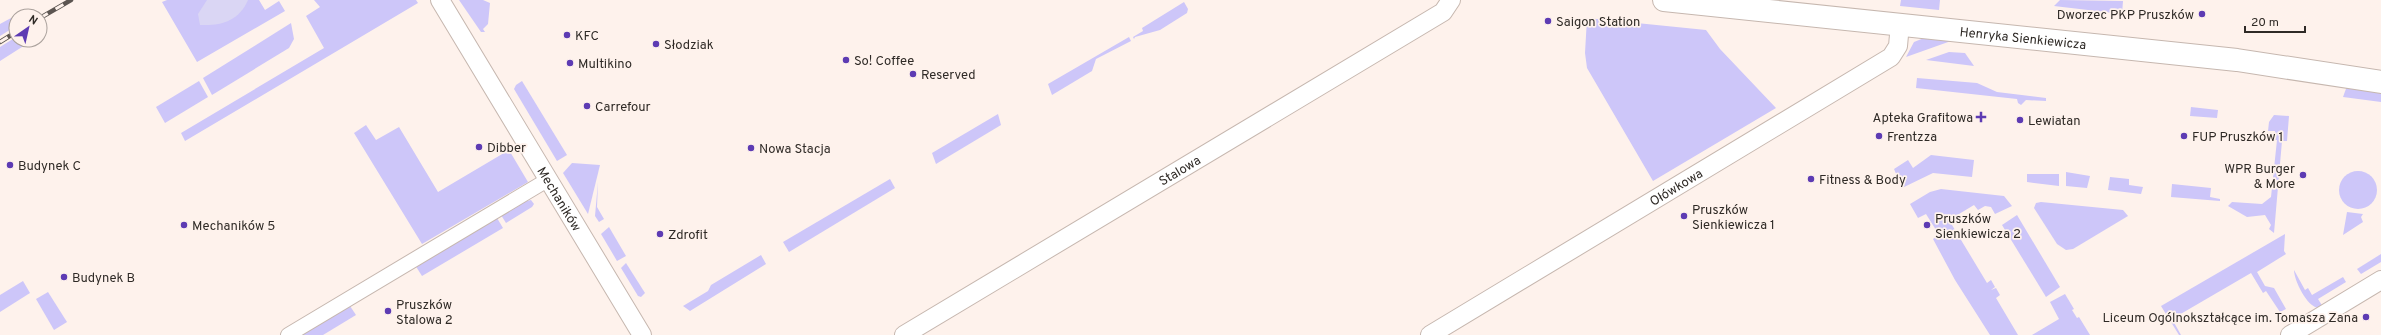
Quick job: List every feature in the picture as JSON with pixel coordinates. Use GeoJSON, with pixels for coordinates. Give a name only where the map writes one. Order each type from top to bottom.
{"type":"FeatureCollection","features":[{"type":"Feature","properties":{"kind":"street","name":"Mechaników"},"geometry":{"type":"LineString","coordinates":[[440,0],[642,335]]}},
{"type":"Feature","properties":{"kind":"street","name":"Stalowa"},"geometry":{"type":"LineString","coordinates":[[904,335],[1443,12],[1451,0]]}},
{"type":"Feature","properties":{"kind":"street","name":"Henryka Sienkiewicza"},"geometry":{"type":"LineString","coordinates":[[1664,0],[2237,60],[2381,82]]}},
{"type":"Feature","properties":{"kind":"street","name":"Ołówkowa"},"geometry":{"type":"LineString","coordinates":[[1430,335],[1891,57],[1898,46],[1900,24]]}},
{"type":"Feature","properties":{"kind":"street"},"geometry":{"type":"LineString","coordinates":[[288,335],[549,179]]}},
{"type":"Feature","properties":{"kind":"street"},"geometry":{"type":"LineString","coordinates":[[2290,335],[2381,280]]}},
{"type":"Feature","properties":{"kind":"shaded area"},"geometry":{"type":"Polygon","coordinates":[[[167,0],[259,0],[265,10],[279,1],[285,11],[197,62],[162,2],[167,0]]]}},
{"type":"Feature","properties":{"kind":"shaded area"},"geometry":{"type":"Polygon","coordinates":[[[207,0],[248,0],[240,13],[228,21],[200,25],[198,14],[207,0]]]}},
{"type":"Feature","properties":{"kind":"shaded area"},"geometry":{"type":"Polygon","coordinates":[[[314,0],[416,0],[418,3],[185,141],[181,133],[324,48],[306,16],[320,7],[314,0]]]}},
{"type":"Feature","properties":{"kind":"shaded area"},"geometry":{"type":"Polygon","coordinates":[[[459,0],[483,0],[490,3],[488,24],[483,29],[485,32],[481,32],[459,0]]]}},
{"type":"Feature","properties":{"kind":"shaded area"},"geometry":{"type":"Polygon","coordinates":[[[1901,0],[1940,0],[1939,10],[1900,6],[1901,0]]]}},
{"type":"Feature","properties":{"kind":"shaded area"},"geometry":{"type":"Polygon","coordinates":[[[2060,0],[2123,1],[2122,14],[2054,6],[2060,0]]]}},
{"type":"Feature","properties":{"kind":"shaded area"},"geometry":{"type":"Polygon","coordinates":[[[1184,2],[1188,9],[1187,13],[1160,30],[1135,37],[1134,39],[1133,37],[1143,31],[1142,28],[1184,2]]]}},
{"type":"Feature","properties":{"kind":"shaded area"},"geometry":{"type":"Polygon","coordinates":[[[1587,18],[1706,30],[1720,49],[1776,108],[1653,181],[1587,68],[1585,53],[1587,18]]]}},
{"type":"Feature","properties":{"kind":"shaded area"},"geometry":{"type":"Polygon","coordinates":[[[8,20],[8,31],[0,36],[0,24],[8,20]]]}},
{"type":"Feature","properties":{"kind":"shaded area"},"geometry":{"type":"Polygon","coordinates":[[[291,23],[294,39],[289,48],[212,95],[203,78],[291,23]]]}},
{"type":"Feature","properties":{"kind":"shaded area"},"geometry":{"type":"Polygon","coordinates":[[[1129,37],[1131,41],[1096,59],[1092,71],[1052,95],[1048,84],[1129,37]]]}},
{"type":"Feature","properties":{"kind":"shaded area"},"geometry":{"type":"Polygon","coordinates":[[[1924,38],[1951,41],[1906,57],[1914,42],[1924,38]]]}},
{"type":"Feature","properties":{"kind":"shaded area"},"geometry":{"type":"Polygon","coordinates":[[[8,42],[8,48],[20,48],[0,61],[0,47],[8,42]]]}},
{"type":"Feature","properties":{"kind":"shaded area"},"geometry":{"type":"Polygon","coordinates":[[[1949,52],[1965,53],[1974,66],[1926,60],[1949,52]]]}},
{"type":"Feature","properties":{"kind":"shaded area"},"geometry":{"type":"Polygon","coordinates":[[[1917,78],[1977,83],[1997,92],[2046,98],[2046,101],[2026,100],[2021,105],[2018,103],[2017,99],[1916,88],[1917,78]]]}},
{"type":"Feature","properties":{"kind":"shaded area"},"geometry":{"type":"Polygon","coordinates":[[[199,81],[208,97],[165,123],[156,107],[199,81]]]}},
{"type":"Feature","properties":{"kind":"shaded area"},"geometry":{"type":"Polygon","coordinates":[[[522,81],[567,155],[557,161],[514,89],[516,85],[522,81]]]}},
{"type":"Feature","properties":{"kind":"shaded area"},"geometry":{"type":"Polygon","coordinates":[[[2347,86],[2381,92],[2381,102],[2343,97],[2347,86]]]}},
{"type":"Feature","properties":{"kind":"shaded area"},"geometry":{"type":"Polygon","coordinates":[[[2191,107],[2218,110],[2217,118],[2190,116],[2191,107]]]}},
{"type":"Feature","properties":{"kind":"shaded area"},"geometry":{"type":"Polygon","coordinates":[[[998,114],[1001,125],[936,164],[932,153],[998,114]]]}},
{"type":"Feature","properties":{"kind":"shaded area"},"geometry":{"type":"Polygon","coordinates":[[[2274,115],[2289,116],[2287,141],[2282,141],[2274,233],[2269,229],[2271,225],[2265,215],[2247,217],[2228,206],[2232,202],[2262,204],[2271,197],[2277,140],[2274,140],[2275,131],[2268,131],[2269,122],[2274,115]]]}},
{"type":"Feature","properties":{"kind":"shaded area"},"geometry":{"type":"Polygon","coordinates":[[[366,125],[376,140],[399,127],[438,192],[509,150],[528,182],[422,244],[354,133],[366,125]]]}},
{"type":"Feature","properties":{"kind":"shaded area"},"geometry":{"type":"Polygon","coordinates":[[[1931,155],[1974,160],[1972,177],[1933,173],[1902,188],[1894,169],[1908,160],[1913,168],[1931,155]]]}},
{"type":"Feature","properties":{"kind":"shaded area"},"geometry":{"type":"Polygon","coordinates":[[[572,163],[600,165],[588,214],[563,173],[572,163]]]}},
{"type":"Feature","properties":{"kind":"shaded area"},"geometry":{"type":"Polygon","coordinates":[[[2354,171],[2362,171],[2369,174],[2374,179],[2377,190],[2374,201],[2369,206],[2362,209],[2354,209],[2347,206],[2342,201],[2339,194],[2339,186],[2342,179],[2347,174],[2354,171]]]}},
{"type":"Feature","properties":{"kind":"shaded area"},"geometry":{"type":"Polygon","coordinates":[[[2066,172],[2090,176],[2087,188],[2066,186],[2066,172]]]}},
{"type":"Feature","properties":{"kind":"shaded area"},"geometry":{"type":"Polygon","coordinates":[[[2027,174],[2059,174],[2059,186],[2027,182],[2027,174]]]}},
{"type":"Feature","properties":{"kind":"shaded area"},"geometry":{"type":"Polygon","coordinates":[[[2110,177],[2129,179],[2129,185],[2143,187],[2141,194],[2108,190],[2110,177]]]}},
{"type":"Feature","properties":{"kind":"shaded area"},"geometry":{"type":"Polygon","coordinates":[[[890,179],[895,188],[789,252],[783,242],[890,179]]]}},
{"type":"Feature","properties":{"kind":"shaded area"},"geometry":{"type":"Polygon","coordinates":[[[598,182],[597,207],[604,219],[599,222],[595,216],[598,182]]]}},
{"type":"Feature","properties":{"kind":"shaded area"},"geometry":{"type":"Polygon","coordinates":[[[2172,184],[2211,188],[2210,197],[2220,199],[2220,201],[2171,197],[2172,184]]]}},
{"type":"Feature","properties":{"kind":"shaded area"},"geometry":{"type":"Polygon","coordinates":[[[1941,189],[2004,196],[2012,206],[1995,214],[1991,207],[1985,206],[1978,210],[1974,205],[1949,220],[1987,283],[1991,280],[1995,287],[1991,290],[1996,288],[2000,295],[1996,298],[2018,335],[1990,335],[1955,280],[1933,239],[1936,237],[1936,230],[1926,214],[1918,218],[1910,204],[1930,192],[1941,189]]]}},
{"type":"Feature","properties":{"kind":"shaded area"},"geometry":{"type":"Polygon","coordinates":[[[531,200],[534,204],[532,207],[506,223],[501,215],[523,202],[531,200]]]}},
{"type":"Feature","properties":{"kind":"shaded area"},"geometry":{"type":"Polygon","coordinates":[[[2041,202],[2123,210],[2128,216],[2073,249],[2066,250],[2057,244],[2034,208],[2036,203],[2041,202]]]}},
{"type":"Feature","properties":{"kind":"shaded area"},"geometry":{"type":"Polygon","coordinates":[[[2347,212],[2363,214],[2361,217],[2363,222],[2343,235],[2347,212]]]}},
{"type":"Feature","properties":{"kind":"shaded area"},"geometry":{"type":"Polygon","coordinates":[[[2017,215],[2060,287],[2046,297],[2002,225],[2017,215]]]}},
{"type":"Feature","properties":{"kind":"shaded area"},"geometry":{"type":"Polygon","coordinates":[[[497,218],[503,228],[422,276],[415,265],[497,218]]]}},
{"type":"Feature","properties":{"kind":"shaded area"},"geometry":{"type":"Polygon","coordinates":[[[609,227],[626,256],[617,261],[601,234],[609,227]]]}},
{"type":"Feature","properties":{"kind":"shaded area"},"geometry":{"type":"Polygon","coordinates":[[[2285,234],[2284,251],[2286,254],[2257,272],[2265,286],[2274,288],[2286,309],[2280,312],[2266,291],[2263,293],[2251,273],[2172,319],[2181,335],[2179,335],[2161,306],[2285,234]]]}},
{"type":"Feature","properties":{"kind":"shaded area"},"geometry":{"type":"Polygon","coordinates":[[[2381,254],[2381,262],[2361,274],[2357,269],[2381,254]]]}},
{"type":"Feature","properties":{"kind":"shaded area"},"geometry":{"type":"Polygon","coordinates":[[[761,255],[766,264],[690,311],[683,306],[708,291],[711,285],[761,255]]]}},
{"type":"Feature","properties":{"kind":"shaded area"},"geometry":{"type":"Polygon","coordinates":[[[626,263],[645,293],[641,297],[638,296],[621,268],[626,263]]]}},
{"type":"Feature","properties":{"kind":"shaded area"},"geometry":{"type":"Polygon","coordinates":[[[2294,270],[2305,290],[2308,288],[2312,295],[2343,277],[2346,282],[2318,299],[2323,307],[2318,308],[2313,306],[2304,295],[2297,281],[2294,270]]]}},
{"type":"Feature","properties":{"kind":"shaded area"},"geometry":{"type":"Polygon","coordinates":[[[23,281],[30,293],[0,312],[0,295],[23,281]]]}},
{"type":"Feature","properties":{"kind":"shaded area"},"geometry":{"type":"Polygon","coordinates":[[[48,292],[67,322],[54,330],[36,299],[48,292]]]}},
{"type":"Feature","properties":{"kind":"shaded area"},"geometry":{"type":"Polygon","coordinates":[[[2065,294],[2074,309],[2072,310],[2077,318],[2079,317],[2090,335],[2032,335],[2059,319],[2050,302],[2065,294]]]}},
{"type":"Feature","properties":{"kind":"shaded area"},"geometry":{"type":"Polygon","coordinates":[[[350,306],[356,315],[323,335],[302,335],[350,306]]]}},
{"type":"Feature","properties":{"kind":"railway"},"geometry":{"type":"LineString","coordinates":[[48,13],[71,0]]}},
{"type":"Feature","properties":{"kind":"railway"},"geometry":{"type":"LineString","coordinates":[[0,42],[8,37]]}},
{"type":"Feature","properties":{"kind":"place","name":"Dworzec PKP Pruszków"},"geometry":{"type":"Point","coordinates":[2202,14]}},
{"type":"Feature","properties":{"kind":"place","name":"Saigon Station"},"geometry":{"type":"Point","coordinates":[1548,21]}},
{"type":"Feature","properties":{"kind":"place","name":"KFC"},"geometry":{"type":"Point","coordinates":[567,35]}},
{"type":"Feature","properties":{"kind":"place","name":"Słodziak"},"geometry":{"type":"Point","coordinates":[656,44]}},
{"type":"Feature","properties":{"kind":"place","name":"So! Coffee"},"geometry":{"type":"Point","coordinates":[846,60]}},
{"type":"Feature","properties":{"kind":"place","name":"Multikino"},"geometry":{"type":"Point","coordinates":[570,63]}},
{"type":"Feature","properties":{"kind":"place","name":"Reserved"},"geometry":{"type":"Point","coordinates":[913,74]}},
{"type":"Feature","properties":{"kind":"place","name":"Carrefour"},"geometry":{"type":"Point","coordinates":[587,106]}},
{"type":"Feature","properties":{"kind":"place","name":"Apteka Grafitowa"},"geometry":{"type":"Point","coordinates":[1981,117]}},
{"type":"Feature","properties":{"kind":"place","name":"Lewiatan"},"geometry":{"type":"Point","coordinates":[2020,120]}},
{"type":"Feature","properties":{"kind":"place","name":"Frentzza"},"geometry":{"type":"Point","coordinates":[1879,136]}},
{"type":"Feature","properties":{"kind":"place","name":"FUP Pruszków 1"},"geometry":{"type":"Point","coordinates":[2184,136]}},
{"type":"Feature","properties":{"kind":"place","name":"Dibber"},"geometry":{"type":"Point","coordinates":[479,147]}},
{"type":"Feature","properties":{"kind":"place","name":"Nowa Stacja"},"geometry":{"type":"Point","coordinates":[751,148]}},
{"type":"Feature","properties":{"kind":"place","name":"Budynek C"},"geometry":{"type":"Point","coordinates":[10,165]}},
{"type":"Feature","properties":{"kind":"place","name":"WPR Burger & More"},"geometry":{"type":"Point","coordinates":[2303,175]}},
{"type":"Feature","properties":{"kind":"place","name":"Fitness & Body"},"geometry":{"type":"Point","coordinates":[1811,179]}},
{"type":"Feature","properties":{"kind":"place","name":"Pruszków Sienkiewicza 1"},"geometry":{"type":"Point","coordinates":[1684,216]}},
{"type":"Feature","properties":{"kind":"place","name":"Mechaników 5"},"geometry":{"type":"Point","coordinates":[184,225]}},
{"type":"Feature","properties":{"kind":"place","name":"Pruszków Sienkiewicza 2"},"geometry":{"type":"Point","coordinates":[1927,225]}},
{"type":"Feature","properties":{"kind":"place","name":"Zdrofit"},"geometry":{"type":"Point","coordinates":[660,234]}},
{"type":"Feature","properties":{"kind":"place","name":"Budynek B"},"geometry":{"type":"Point","coordinates":[64,277]}},
{"type":"Feature","properties":{"kind":"place","name":"Pruszków Stalowa 2"},"geometry":{"type":"Point","coordinates":[388,311]}},
{"type":"Feature","properties":{"kind":"place","name":"Liceum Ogólnokształcące im. Tomasza Zana"},"geometry":{"type":"Point","coordinates":[2366,317]}}]}
